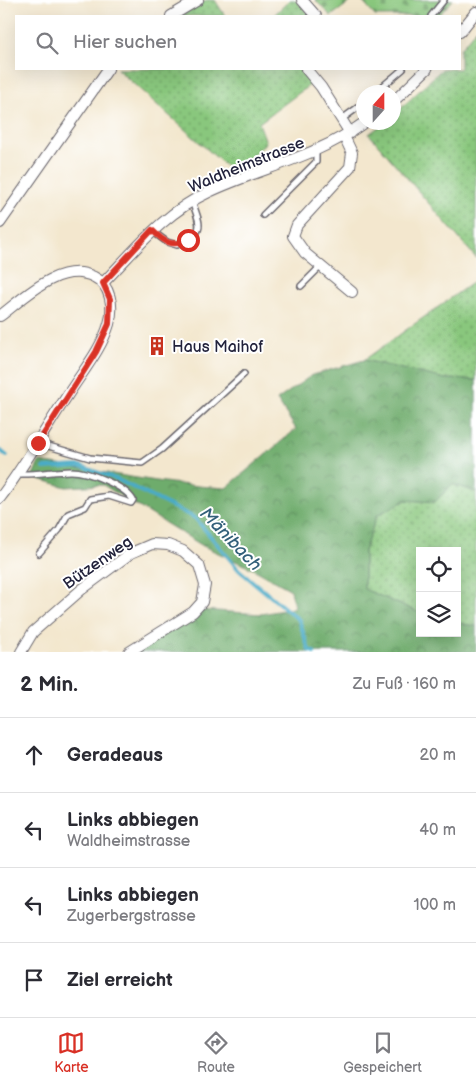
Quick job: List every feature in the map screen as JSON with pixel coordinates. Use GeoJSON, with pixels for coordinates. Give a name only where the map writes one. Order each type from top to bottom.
{"type":"FeatureCollection","features":[{"type":"Feature","properties":{"kind":"street"},"geometry":{"type":"LineString","coordinates":[[173,15],[198,0]]}},
{"type":"Feature","properties":{"kind":"street"},"geometry":{"type":"LineString","coordinates":[[302,0],[315,15]]}},
{"type":"Feature","properties":{"kind":"street"},"geometry":{"type":"LineString","coordinates":[[461,31],[476,12]]}},
{"type":"Feature","properties":{"kind":"street"},"geometry":{"type":"LineString","coordinates":[[0,223],[107,70]]}},
{"type":"Feature","properties":{"kind":"street"},"geometry":{"type":"LineString","coordinates":[[307,70],[321,87],[342,120],[352,153],[350,167],[297,225],[293,236],[297,245],[352,292]]}},
{"type":"Feature","properties":{"kind":"street"},"geometry":{"type":"LineString","coordinates":[[401,94],[426,70]]}},
{"type":"Feature","properties":{"kind":"street","name":"Waldheimstrasse"},"geometry":{"type":"LineString","coordinates":[[103,283],[152,230],[192,201],[209,192],[316,152],[356,128]]}},
{"type":"Feature","properties":{"kind":"street"},"geometry":{"type":"LineString","coordinates":[[0,316],[59,276],[83,273],[94,277],[103,283],[110,299],[109,324],[96,352],[32,453],[18,472],[4,485],[0,498]]}},
{"type":"Feature","properties":{"kind":"street","name":"Bützenweg"},"geometry":{"type":"LineString","coordinates":[[21,652],[33,632],[81,590],[131,553],[152,544],[168,545],[183,551],[199,565],[205,585],[202,602],[193,612],[128,652]]}},
{"type":"Feature","properties":{"kind":"lane"},"geometry":{"type":"LineString","coordinates":[[432,15],[444,0]]}},
{"type":"Feature","properties":{"kind":"lane"},"geometry":{"type":"LineString","coordinates":[[384,85],[402,70]]}},
{"type":"Feature","properties":{"kind":"lane"},"geometry":{"type":"LineString","coordinates":[[342,120],[356,109]]}},
{"type":"Feature","properties":{"kind":"lane"},"geometry":{"type":"LineString","coordinates":[[263,215],[316,162],[316,152]]}},
{"type":"Feature","properties":{"kind":"lane"},"geometry":{"type":"LineString","coordinates":[[152,230],[167,242],[177,245],[196,234],[200,229],[200,220],[192,201]]}},
{"type":"Feature","properties":{"kind":"lane"},"geometry":{"type":"LineString","coordinates":[[301,286],[320,266]]}},
{"type":"Feature","properties":{"kind":"lane"},"geometry":{"type":"LineString","coordinates":[[38,443],[90,458],[142,463],[162,449],[244,374]]}},
{"type":"Feature","properties":{"kind":"lane"},"geometry":{"type":"LineString","coordinates":[[18,472],[38,475],[73,471],[114,483],[133,500],[131,503],[109,496],[90,499],[84,507],[68,514],[59,530],[39,553]]}},
{"type":"Feature","properties":{"kind":"green space"},"geometry":{"type":"Polygon","coordinates":[[[207,0],[215,0],[224,15],[183,15],[207,0]]]}},
{"type":"Feature","properties":{"kind":"green space"},"geometry":{"type":"Polygon","coordinates":[[[290,0],[295,0],[311,15],[274,15],[290,0]]]}},
{"type":"Feature","properties":{"kind":"green space"},"geometry":{"type":"Polygon","coordinates":[[[315,0],[353,0],[332,15],[330,15],[315,0]]]}},
{"type":"Feature","properties":{"kind":"green space"},"geometry":{"type":"Polygon","coordinates":[[[361,0],[453,0],[439,15],[374,15],[361,0]]]}},
{"type":"Feature","properties":{"kind":"green space"},"geometry":{"type":"Polygon","coordinates":[[[476,29],[476,258],[369,134],[374,130],[401,130],[401,108],[441,70],[461,70],[461,48],[476,29]]]}},
{"type":"Feature","properties":{"kind":"green space"},"geometry":{"type":"Polygon","coordinates":[[[118,70],[300,70],[311,84],[259,123],[266,142],[236,175],[118,70]]]}},
{"type":"Feature","properties":{"kind":"green space"},"geometry":{"type":"Polygon","coordinates":[[[476,280],[476,380],[445,379],[364,360],[476,280]]]}},
{"type":"Feature","properties":{"kind":"green space"},"geometry":{"type":"Polygon","coordinates":[[[364,360],[445,379],[476,380],[476,492],[452,484],[435,502],[406,500],[377,515],[364,551],[364,589],[416,611],[416,637],[461,637],[461,624],[476,626],[476,652],[138,652],[151,636],[202,610],[261,614],[294,608],[291,590],[255,570],[203,546],[103,485],[66,487],[32,477],[39,462],[156,481],[226,488],[296,429],[277,400],[312,375],[364,360]]]}},
{"type":"Feature","properties":{"kind":"green space"},"geometry":{"type":"Polygon","coordinates":[[[452,484],[476,492],[476,626],[461,624],[461,547],[416,547],[416,611],[364,589],[364,551],[377,515],[406,500],[435,502],[452,484]]]}},
{"type":"Feature","properties":{"kind":"waterway","name":"Mänibach"},"geometry":{"type":"LineString","coordinates":[[0,450],[7,456]]}},
{"type":"Feature","properties":{"kind":"waterway","name":"Mänibach"},"geometry":{"type":"LineString","coordinates":[[44,468],[81,466],[116,479],[195,518],[239,570],[299,620],[309,650],[314,652]]}},
{"type":"Feature","properties":{"kind":"place","name":"Haus Maihof"},"geometry":{"type":"Point","coordinates":[157,346]}},
{"type":"Feature","properties":{"kind":"route"},"geometry":{"type":"LineString","coordinates":[[38,443],[104,337],[111,316],[111,308],[108,292],[103,283],[152,230],[167,242],[177,245],[188,240]]}}]}
